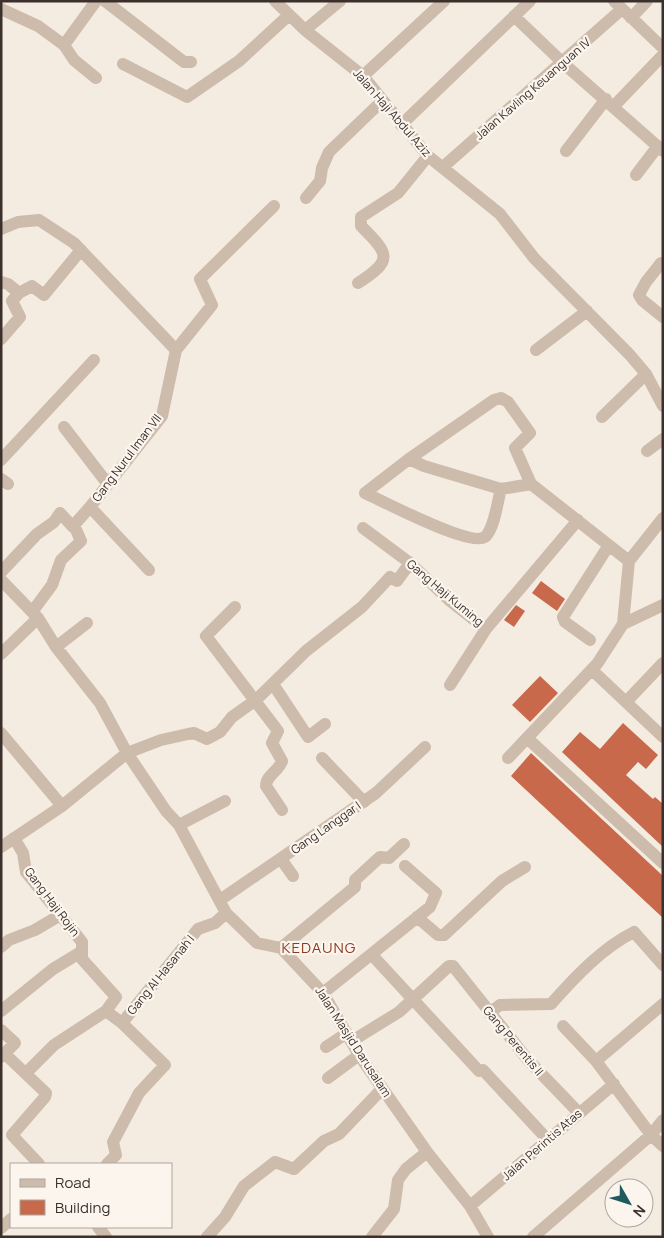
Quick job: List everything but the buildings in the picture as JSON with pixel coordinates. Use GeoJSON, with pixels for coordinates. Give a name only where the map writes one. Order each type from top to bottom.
{"type":"FeatureCollection","features":[{"type":"Feature","properties":{"kind":"street"},"geometry":{"type":"LineString","coordinates":[[64,45],[96,1]]}},
{"type":"Feature","properties":{"kind":"street"},"geometry":{"type":"LineString","coordinates":[[105,1],[184,62],[191,62]]}},
{"type":"Feature","properties":{"kind":"street","name":"Jalan Haji Abdul Aziz"},"geometry":{"type":"LineString","coordinates":[[275,1],[305,30],[362,76],[400,125],[428,156],[500,214],[534,258],[646,374],[663,406]]}},
{"type":"Feature","properties":{"kind":"street"},"geometry":{"type":"LineString","coordinates":[[305,30],[340,1]]}},
{"type":"Feature","properties":{"kind":"street"},"geometry":{"type":"LineString","coordinates":[[362,76],[444,1]]}},
{"type":"Feature","properties":{"kind":"street"},"geometry":{"type":"LineString","coordinates":[[400,125],[530,1]]}},
{"type":"Feature","properties":{"kind":"street","name":"Jalan Kavling Keuanguan IV"},"geometry":{"type":"LineString","coordinates":[[443,167],[622,9],[647,1]]}},
{"type":"Feature","properties":{"kind":"street"},"geometry":{"type":"LineString","coordinates":[[1,9],[38,26],[64,45],[74,60],[96,78]]}},
{"type":"Feature","properties":{"kind":"street"},"geometry":{"type":"LineString","coordinates":[[622,9],[663,48]]}},
{"type":"Feature","properties":{"kind":"street"},"geometry":{"type":"LineString","coordinates":[[123,64],[188,97],[239,61],[289,15]]}},
{"type":"Feature","properties":{"kind":"street"},"geometry":{"type":"LineString","coordinates":[[514,16],[563,63],[660,148],[636,175]]}},
{"type":"Feature","properties":{"kind":"street"},"geometry":{"type":"LineString","coordinates":[[566,151],[610,103],[663,55]]}},
{"type":"Feature","properties":{"kind":"street"},"geometry":{"type":"LineString","coordinates":[[306,198],[320,181],[322,168],[328,152],[382,101]]}},
{"type":"Feature","properties":{"kind":"street"},"geometry":{"type":"LineString","coordinates":[[358,283],[376,272],[383,263],[384,255],[380,246],[361,226],[361,217],[398,193],[428,156]]}},
{"type":"Feature","properties":{"kind":"street","name":"Gang Nurul Iman VII"},"geometry":{"type":"LineString","coordinates":[[73,527],[162,416],[176,350],[212,305],[200,279],[274,206]]}},
{"type":"Feature","properties":{"kind":"street"},"geometry":{"type":"LineString","coordinates":[[1,229],[18,222],[39,220],[74,243],[176,350]]}},
{"type":"Feature","properties":{"kind":"street"},"geometry":{"type":"LineString","coordinates":[[1,339],[20,318],[12,302],[19,293],[32,286],[44,295],[81,250]]}},
{"type":"Feature","properties":{"kind":"street"},"geometry":{"type":"LineString","coordinates":[[661,263],[646,282],[639,295],[642,300],[663,317]]}},
{"type":"Feature","properties":{"kind":"street"},"geometry":{"type":"LineString","coordinates":[[1,282],[8,284],[19,293]]}},
{"type":"Feature","properties":{"kind":"street"},"geometry":{"type":"LineString","coordinates":[[536,350],[587,311]]}},
{"type":"Feature","properties":{"kind":"street"},"geometry":{"type":"LineString","coordinates":[[1,460],[94,360]]}},
{"type":"Feature","properties":{"kind":"street"},"geometry":{"type":"LineString","coordinates":[[602,417],[646,374]]}},
{"type":"Feature","properties":{"kind":"street"},"geometry":{"type":"LineString","coordinates":[[501,489],[490,529],[485,538],[478,540],[458,536],[366,493],[409,459],[494,400],[501,398],[508,402],[530,433],[515,448],[531,484],[629,561]]}},
{"type":"Feature","properties":{"kind":"street"},"geometry":{"type":"LineString","coordinates":[[64,427],[107,483]]}},
{"type":"Feature","properties":{"kind":"street"},"geometry":{"type":"LineString","coordinates":[[647,451],[663,439]]}},
{"type":"Feature","properties":{"kind":"street"},"geometry":{"type":"LineString","coordinates":[[409,459],[442,472],[501,489],[531,484]]}},
{"type":"Feature","properties":{"kind":"street"},"geometry":{"type":"LineString","coordinates":[[90,507],[149,570]]}},
{"type":"Feature","properties":{"kind":"street"},"geometry":{"type":"LineString","coordinates":[[1,654],[35,615],[52,585],[61,560],[81,541],[73,527],[60,513],[54,522],[37,534],[1,579],[35,615],[56,647],[100,703],[127,753],[166,811],[178,825],[226,913],[256,943],[281,948],[355,886],[355,880],[380,857],[389,858],[404,844]]}},
{"type":"Feature","properties":{"kind":"street"},"geometry":{"type":"LineString","coordinates":[[508,758],[592,670],[623,624],[629,561],[663,518]]}},
{"type":"Feature","properties":{"kind":"street","name":"Gang Haji Kuming"},"geometry":{"type":"LineString","coordinates":[[363,528],[410,562],[450,600],[486,628],[578,520]]}},
{"type":"Feature","properties":{"kind":"street"},"geometry":{"type":"LineString","coordinates":[[590,640],[565,622],[563,617],[609,544]]}},
{"type":"Feature","properties":{"kind":"street"},"geometry":{"type":"LineString","coordinates":[[5,842],[62,806],[127,753],[161,740],[188,734],[207,739],[215,736],[232,717],[256,700],[306,651],[362,607],[390,577],[397,581],[410,562]]}},
{"type":"Feature","properties":{"kind":"street"},"geometry":{"type":"LineString","coordinates":[[623,624],[663,605]]}},
{"type":"Feature","properties":{"kind":"street"},"geometry":{"type":"LineString","coordinates":[[235,607],[206,636],[278,731],[272,743],[282,761],[281,765],[268,778],[266,786],[282,810]]}},
{"type":"Feature","properties":{"kind":"street"},"geometry":{"type":"LineString","coordinates":[[56,647],[87,623]]}},
{"type":"Feature","properties":{"kind":"street"},"geometry":{"type":"LineString","coordinates":[[450,685],[486,628]]}},
{"type":"Feature","properties":{"kind":"street"},"geometry":{"type":"LineString","coordinates":[[626,702],[663,663]]}},
{"type":"Feature","properties":{"kind":"street"},"geometry":{"type":"LineString","coordinates":[[592,670],[663,737]]}},
{"type":"Feature","properties":{"kind":"street"},"geometry":{"type":"LineString","coordinates":[[273,684],[308,737],[325,724]]}},
{"type":"Feature","properties":{"kind":"street"},"geometry":{"type":"LineString","coordinates":[[1,733],[62,806]]}},
{"type":"Feature","properties":{"kind":"street"},"geometry":{"type":"LineString","coordinates":[[527,738],[663,863]]}},
{"type":"Feature","properties":{"kind":"street","name":"Gang Langgar I"},"geometry":{"type":"LineString","coordinates":[[220,900],[364,802],[425,747]]}},
{"type":"Feature","properties":{"kind":"street"},"geometry":{"type":"LineString","coordinates":[[322,758],[364,802]]}},
{"type":"Feature","properties":{"kind":"street"},"geometry":{"type":"LineString","coordinates":[[178,825],[225,801]]}},
{"type":"Feature","properties":{"kind":"street","name":"Gang Haji Rojin"},"geometry":{"type":"LineString","coordinates":[[5,842],[23,853],[26,872],[62,914],[82,942],[82,959],[116,997],[106,1011]]}},
{"type":"Feature","properties":{"kind":"street"},"geometry":{"type":"LineString","coordinates":[[281,859],[294,876]]}},
{"type":"Feature","properties":{"kind":"street"},"geometry":{"type":"LineString","coordinates":[[323,993],[372,955],[405,925],[430,907],[436,893],[405,866]]}},
{"type":"Feature","properties":{"kind":"street"},"geometry":{"type":"LineString","coordinates":[[417,917],[441,936],[502,881],[525,867]]}},
{"type":"Feature","properties":{"kind":"street","name":"Gang Al Hasanah I"},"geometry":{"type":"LineString","coordinates":[[122,1023],[198,928],[215,923],[226,913]]}},
{"type":"Feature","properties":{"kind":"street"},"geometry":{"type":"LineString","coordinates":[[1,947],[9,940],[35,930],[62,914]]}},
{"type":"Feature","properties":{"kind":"street"},"geometry":{"type":"LineString","coordinates":[[489,1013],[500,1005],[551,1004],[577,975],[621,938],[634,932],[663,965]]}},
{"type":"Feature","properties":{"kind":"street","name":"Jalan Masjid Darusalam"},"geometry":{"type":"LineString","coordinates":[[281,948],[323,993],[359,1055],[427,1152],[470,1206],[488,1237]]}},
{"type":"Feature","properties":{"kind":"street"},"geometry":{"type":"LineString","coordinates":[[1,1011],[53,969],[81,952]]}},
{"type":"Feature","properties":{"kind":"street"},"geometry":{"type":"LineString","coordinates":[[372,955],[479,1071],[483,1070],[548,1140]]}},
{"type":"Feature","properties":{"kind":"street","name":"Gang Perentis II"},"geometry":{"type":"LineString","coordinates":[[413,998],[451,966],[528,1060],[579,1113]]}},
{"type":"Feature","properties":{"kind":"street"},"geometry":{"type":"LineString","coordinates":[[326,1047],[386,1021],[413,998]]}},
{"type":"Feature","properties":{"kind":"street"},"geometry":{"type":"LineString","coordinates":[[596,1061],[663,1004]]}},
{"type":"Feature","properties":{"kind":"street"},"geometry":{"type":"LineString","coordinates":[[26,1073],[54,1045],[106,1011],[122,1023],[165,1065],[139,1093],[112,1142],[116,1155],[108,1163]]}},
{"type":"Feature","properties":{"kind":"street"},"geometry":{"type":"LineString","coordinates":[[564,1026],[596,1061],[651,1135],[663,1146]]}},
{"type":"Feature","properties":{"kind":"street"},"geometry":{"type":"LineString","coordinates":[[1,1030],[16,1044],[3,1056],[26,1073],[46,1095],[12,1135],[38,1163]]}},
{"type":"Feature","properties":{"kind":"street"},"geometry":{"type":"LineString","coordinates":[[328,1078],[359,1055]]}},
{"type":"Feature","properties":{"kind":"street","name":"Jalan Perintis Atas"},"geometry":{"type":"LineString","coordinates":[[470,1206],[614,1084]]}},
{"type":"Feature","properties":{"kind":"street"},"geometry":{"type":"LineString","coordinates":[[207,1237],[225,1217],[244,1186],[275,1162],[294,1169],[324,1141],[340,1134],[382,1089]]}},
{"type":"Feature","properties":{"kind":"street"},"geometry":{"type":"LineString","coordinates":[[533,1237],[651,1135],[663,1120]]}},
{"type":"Feature","properties":{"kind":"street"},"geometry":{"type":"LineString","coordinates":[[372,1237],[394,1209],[398,1180],[406,1170],[427,1152]]}},
{"type":"Feature","properties":{"kind":"street"},"geometry":{"type":"LineString","coordinates":[[1,1228],[10,1219]]}},
{"type":"Feature","properties":{"kind":"district","name":"KEDAUNG"},"geometry":{"type":"Point","coordinates":[319,948]}}]}
